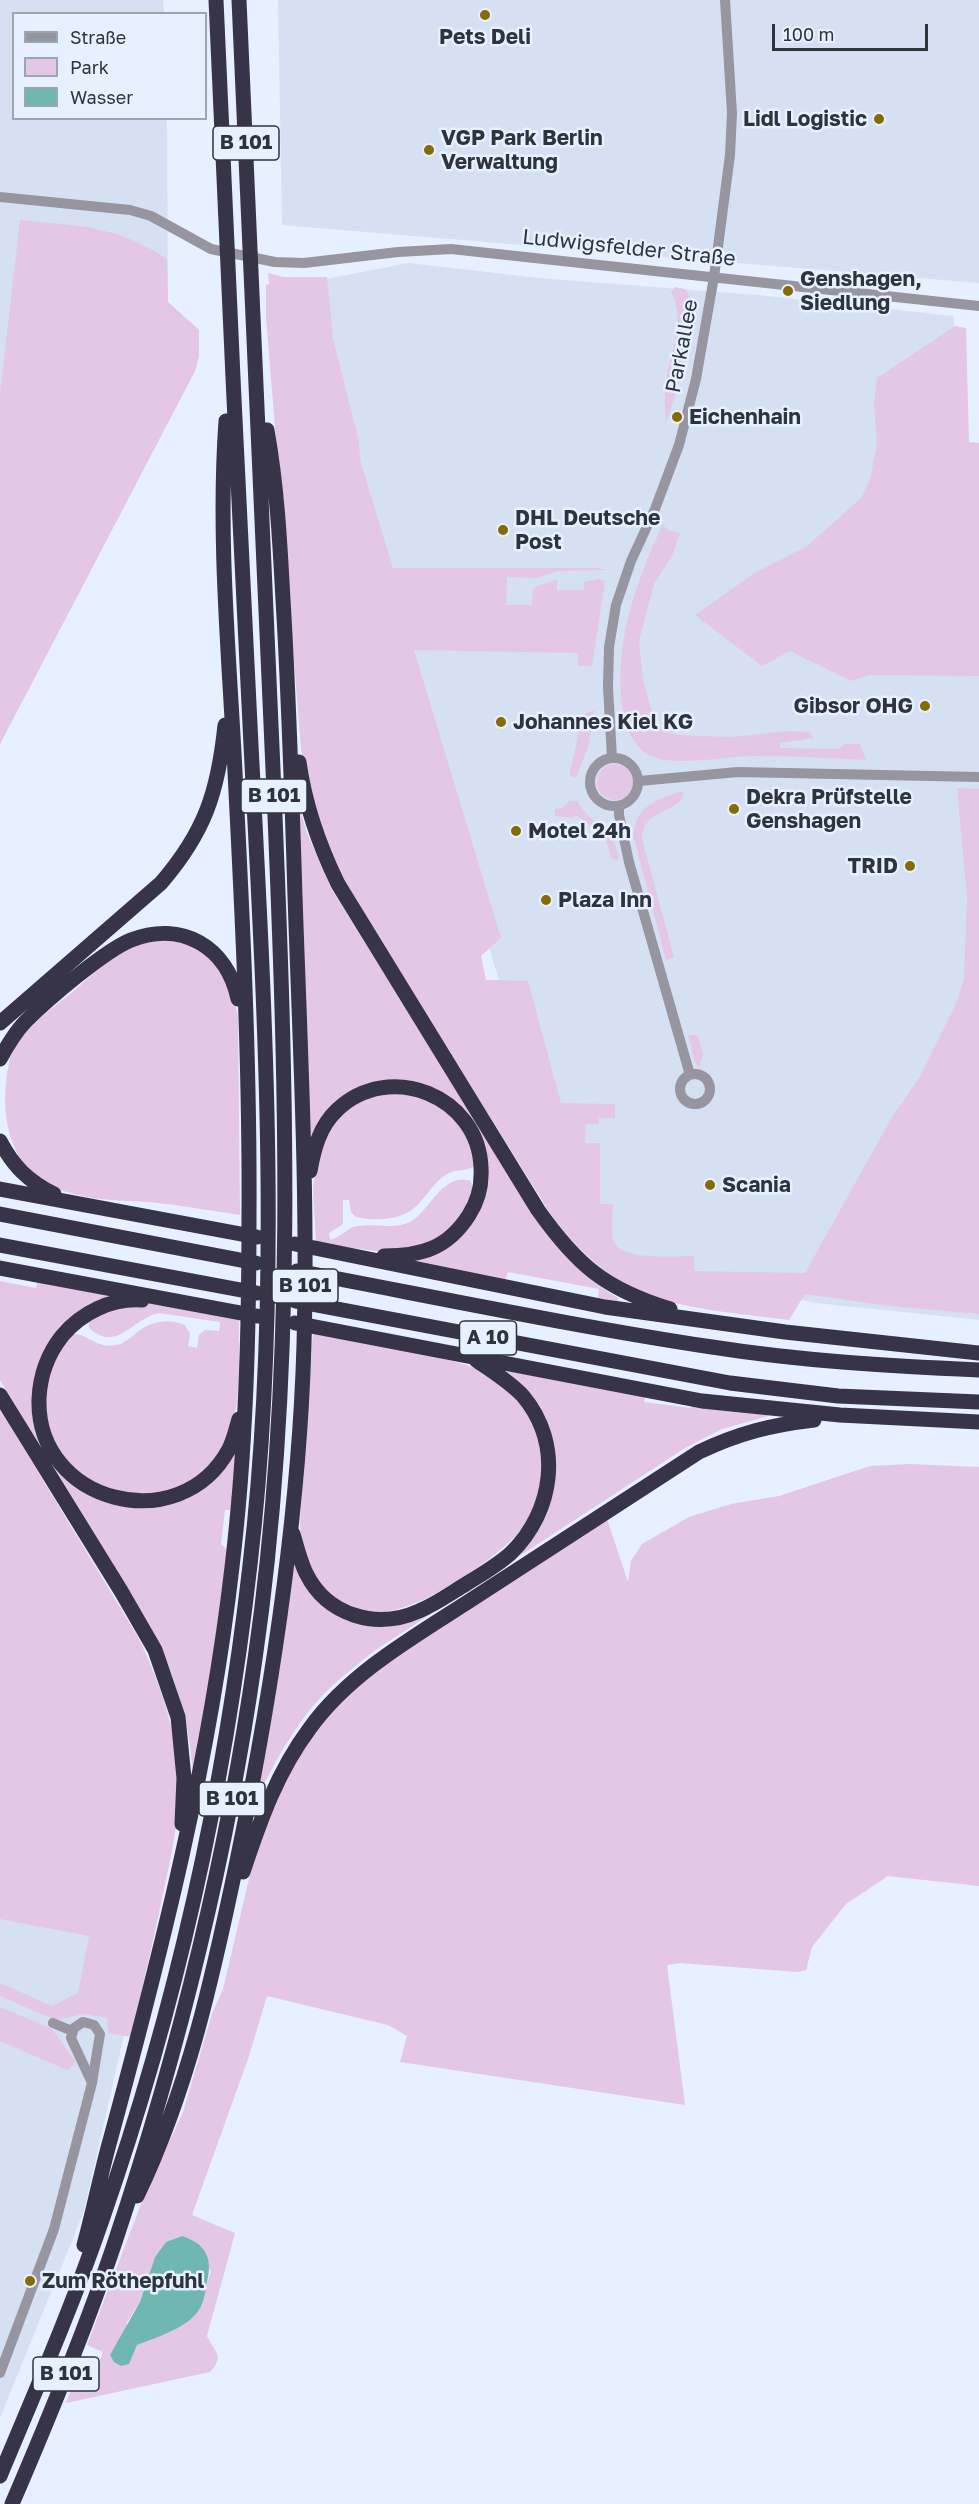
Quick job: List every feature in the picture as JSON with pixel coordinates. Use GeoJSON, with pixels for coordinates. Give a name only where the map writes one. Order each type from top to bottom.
{"type":"FeatureCollection","features":[{"type":"Feature","properties":{"kind":"highway","name":"B 101"},"geometry":{"type":"LineString","coordinates":[[0,2475],[43,2373],[105,2213],[152,2064],[188,1923],[210,1819],[238,1656],[259,1483],[267,1341],[269,1216],[266,1026],[232,376],[216,0]]}},
{"type":"Feature","properties":{"kind":"highway","name":"B 101"},"geometry":{"type":"LineString","coordinates":[[12,2504],[69,2367],[115,2242],[166,2073],[205,1922],[232,1796],[255,1660],[276,1479],[284,1344],[286,1220],[283,1025],[239,0]]}},
{"type":"Feature","properties":{"kind":"highway","name":"B 101"},"geometry":{"type":"LineString","coordinates":[[115,2242],[147,2174],[181,2087],[222,1936],[254,1778],[276,1642],[291,1525],[304,1348],[306,1223],[288,684],[276,492],[256,373]]}},
{"type":"Feature","properties":{"kind":"highway","name":"B 101"},"geometry":{"type":"LineString","coordinates":[[43,2373],[88,2230],[136,2050],[199,1785],[221,1653],[240,1491],[248,1337],[249,1213],[243,941],[222,480],[232,376]]}},
{"type":"Feature","properties":{"kind":"highway"},"geometry":{"type":"LineString","coordinates":[[0,1023],[160,882],[178,862],[194,837],[211,803],[222,751],[227,696],[228,635]]}},
{"type":"Feature","properties":{"kind":"highway"},"geometry":{"type":"LineString","coordinates":[[288,684],[300,772],[320,844],[338,884],[556,1235],[574,1256],[608,1283],[632,1297],[710,1322]]}},
{"type":"Feature","properties":{"kind":"highway"},"geometry":{"type":"LineString","coordinates":[[0,1059],[25,1022],[107,954],[142,937],[170,934],[187,936],[207,946],[222,960],[234,980],[246,1051]]}},
{"type":"Feature","properties":{"kind":"highway"},"geometry":{"type":"LineString","coordinates":[[295,1244],[381,1256],[418,1253],[437,1246],[456,1234],[473,1210],[482,1177],[478,1145],[472,1131],[452,1106],[436,1096],[418,1089],[397,1086],[361,1093],[337,1110],[324,1126],[317,1141],[305,1197]]}},
{"type":"Feature","properties":{"kind":"highway"},"geometry":{"type":"LineString","coordinates":[[0,1141],[16,1167],[36,1185],[74,1201],[97,1207]]}},
{"type":"Feature","properties":{"kind":"highway"},"geometry":{"type":"LineString","coordinates":[[0,1189],[295,1244],[605,1307],[710,1322],[979,1353]]}},
{"type":"Feature","properties":{"kind":"highway","name":"A 10"},"geometry":{"type":"LineString","coordinates":[[0,1214],[564,1322],[713,1347],[853,1364],[979,1370]]}},
{"type":"Feature","properties":{"kind":"highway","name":"A 10"},"geometry":{"type":"LineString","coordinates":[[0,1245],[560,1353],[730,1383],[838,1396],[979,1402]]}},
{"type":"Feature","properties":{"kind":"highway"},"geometry":{"type":"LineString","coordinates":[[0,1268],[702,1401],[865,1417],[979,1422]]}},
{"type":"Feature","properties":{"kind":"highway"},"geometry":{"type":"LineString","coordinates":[[240,1313],[152,1300],[135,1300],[107,1305],[86,1315],[66,1331],[48,1358],[40,1381],[40,1416],[51,1447],[68,1472],[97,1492],[124,1500],[140,1501],[165,1498],[200,1482],[220,1462],[233,1438],[246,1392]]}},
{"type":"Feature","properties":{"kind":"highway"},"geometry":{"type":"LineString","coordinates":[[291,1525],[300,1560],[309,1578],[323,1597],[347,1613],[365,1618],[399,1618],[435,1603],[498,1564],[531,1530],[542,1507],[549,1481],[546,1443],[531,1407],[520,1394],[471,1356]]}},
{"type":"Feature","properties":{"kind":"highway"},"geometry":{"type":"LineString","coordinates":[[0,1395],[121,1591],[155,1650],[168,1684],[180,1726],[184,1778],[175,1883]]}},
{"type":"Feature","properties":{"kind":"highway"},"geometry":{"type":"LineString","coordinates":[[222,1936],[270,1795],[310,1727],[346,1688],[421,1633],[699,1452],[728,1438],[760,1428],[799,1422],[865,1417]]}},
{"type":"Feature","properties":{"kind":"street","name":"Parkallee"},"geometry":{"type":"LineString","coordinates":[[612,758],[608,687],[609,647],[615,605],[679,445],[696,379],[714,277],[732,133],[732,84],[725,0]]}},
{"type":"Feature","properties":{"kind":"street","name":"Ludwigsfelder Straße"},"geometry":{"type":"LineString","coordinates":[[0,196],[130,210],[152,216],[211,249],[275,262],[304,263],[406,251],[451,249],[979,306]]}},
{"type":"Feature","properties":{"kind":"street"},"geometry":{"type":"LineString","coordinates":[[612,758],[620,759],[633,767],[639,781],[634,798],[619,806],[604,804],[593,793],[590,786],[593,771],[604,760],[612,758]]}},
{"type":"Feature","properties":{"kind":"street"},"geometry":{"type":"LineString","coordinates":[[639,781],[738,772],[979,777]]}},
{"type":"Feature","properties":{"kind":"street"},"geometry":{"type":"LineString","coordinates":[[619,806],[629,862],[690,1075]]}},
{"type":"Feature","properties":{"kind":"street"},"geometry":{"type":"LineString","coordinates":[[0,2373],[54,2229],[79,2124],[92,2083],[100,2034],[94,2025],[83,2022],[76,2025],[72,2031],[72,2042],[92,2083]]}},
{"type":"Feature","properties":{"kind":"street"},"geometry":{"type":"LineString","coordinates":[[53,2023],[72,2031]]}},
{"type":"Feature","properties":{"kind":"street"},"geometry":{"type":"LineString","coordinates":[[77,2054],[84,2060],[90,2061],[98,2052]]}},
{"type":"Feature","properties":{"kind":"shaded area"},"geometry":{"type":"Polygon","coordinates":[[[0,0],[163,0],[164,12],[12,12],[12,120],[167,120],[168,302],[199,330],[199,356],[195,371],[0,744],[0,0]]]}},
{"type":"Feature","properties":{"kind":"shaded area"},"geometry":{"type":"Polygon","coordinates":[[[278,0],[979,0],[979,283],[282,225],[278,0]]]}},
{"type":"Feature","properties":{"kind":"shaded area"},"geometry":{"type":"Polygon","coordinates":[[[409,263],[539,278],[757,295],[954,316],[953,348],[979,669],[979,1320],[816,1303],[609,1264],[573,1217],[428,752],[305,283],[409,263]]]}},
{"type":"Feature","properties":{"kind":"shaded area"},"geometry":{"type":"Polygon","coordinates":[[[0,1878],[152,1912],[84,2211],[0,2418],[0,1878]]]}},
{"type":"Feature","properties":{"kind":"green space"},"geometry":{"type":"Polygon","coordinates":[[[20,220],[79,226],[113,233],[131,239],[167,259],[168,302],[199,330],[199,356],[195,371],[0,744],[0,394],[20,220]]]}},
{"type":"Feature","properties":{"kind":"green space"},"geometry":{"type":"Polygon","coordinates":[[[268,273],[283,277],[327,277],[333,338],[358,437],[361,463],[393,568],[597,568],[607,570],[557,571],[538,578],[507,577],[506,605],[532,605],[533,588],[557,579],[557,590],[584,590],[584,582],[599,579],[605,581],[592,666],[578,666],[578,653],[414,650],[501,938],[481,956],[486,980],[528,981],[561,1103],[615,1104],[615,1118],[599,1118],[598,1124],[586,1124],[585,1143],[600,1143],[600,1204],[613,1204],[612,1233],[614,1242],[619,1248],[638,1255],[694,1256],[694,1271],[805,1273],[892,1117],[920,1077],[957,1001],[964,979],[967,898],[957,788],[979,789],[979,1314],[890,1306],[805,1294],[789,1320],[684,1305],[655,1297],[627,1285],[601,1268],[576,1244],[550,1213],[347,888],[323,839],[302,760],[266,317],[268,273]]]}},
{"type":"Feature","properties":{"kind":"green space"},"geometry":{"type":"Polygon","coordinates":[[[675,287],[685,289],[691,300],[692,316],[686,355],[666,423],[666,380],[677,325],[675,302],[671,292],[675,287]]]}},
{"type":"Feature","properties":{"kind":"green space"},"geometry":{"type":"Polygon","coordinates":[[[955,326],[966,328],[969,442],[979,443],[979,676],[869,675],[851,681],[790,651],[762,666],[695,615],[753,574],[807,546],[860,499],[870,480],[877,443],[874,404],[877,378],[955,326]]]}},
{"type":"Feature","properties":{"kind":"green space"},"geometry":{"type":"Polygon","coordinates":[[[663,524],[667,530],[680,533],[673,554],[654,584],[639,641],[643,681],[655,723],[663,730],[678,735],[732,737],[786,731],[810,732],[814,738],[780,743],[780,748],[838,749],[845,744],[860,744],[867,760],[753,756],[671,761],[649,755],[637,745],[628,730],[623,712],[622,651],[635,594],[663,524]]]}},
{"type":"Feature","properties":{"kind":"green space"},"geometry":{"type":"Polygon","coordinates":[[[594,710],[589,744],[576,778],[570,776],[570,773],[580,716],[594,710]]]}},
{"type":"Feature","properties":{"kind":"green space"},"geometry":{"type":"Polygon","coordinates":[[[615,764],[627,770],[633,782],[627,794],[615,800],[603,794],[597,782],[603,770],[615,764]]]}},
{"type":"Feature","properties":{"kind":"green space"},"geometry":{"type":"Polygon","coordinates":[[[683,791],[677,804],[649,821],[644,828],[642,839],[674,957],[666,960],[633,835],[635,825],[644,810],[657,800],[683,791]]]}},
{"type":"Feature","properties":{"kind":"green space"},"geometry":{"type":"Polygon","coordinates":[[[296,797],[307,833],[331,888],[536,1218],[572,1263],[618,1298],[618,1301],[598,1298],[599,1289],[508,1272],[505,1281],[410,1263],[478,1209],[474,1125],[392,1081],[313,1134],[309,1134],[296,797]]]}},
{"type":"Feature","properties":{"kind":"green space"},"geometry":{"type":"Polygon","coordinates":[[[569,801],[577,801],[589,816],[609,834],[614,841],[618,860],[612,859],[604,834],[584,820],[576,816],[574,818],[555,816],[555,809],[562,808],[569,801]]]}},
{"type":"Feature","properties":{"kind":"green space"},"geometry":{"type":"Polygon","coordinates":[[[161,939],[186,942],[211,958],[230,984],[238,1017],[240,1215],[158,1203],[81,1196],[66,1192],[39,1178],[26,1166],[10,1135],[5,1100],[13,1048],[51,1009],[121,951],[138,943],[161,939]]]}},
{"type":"Feature","properties":{"kind":"green space"},"geometry":{"type":"Polygon","coordinates":[[[688,1035],[698,1035],[703,1055],[699,1067],[695,1062],[688,1035]]]}},
{"type":"Feature","properties":{"kind":"green space"},"geometry":{"type":"Polygon","coordinates":[[[383,1091],[432,1098],[467,1132],[475,1165],[445,1176],[416,1207],[392,1218],[356,1217],[351,1212],[349,1200],[343,1200],[343,1224],[329,1233],[330,1240],[354,1227],[396,1226],[410,1222],[447,1185],[462,1179],[471,1181],[473,1193],[462,1218],[429,1245],[383,1252],[316,1243],[313,1188],[320,1142],[345,1107],[383,1091]]]}},
{"type":"Feature","properties":{"kind":"green space"},"geometry":{"type":"Polygon","coordinates":[[[39,1277],[121,1294],[105,1299],[36,1374],[60,1470],[156,1505],[232,1454],[236,1454],[231,1510],[225,1510],[221,1544],[227,1550],[212,1667],[193,1776],[189,1737],[180,1699],[151,1628],[0,1380],[0,1281],[36,1288],[39,1277]]]}},
{"type":"Feature","properties":{"kind":"green space"},"geometry":{"type":"Polygon","coordinates":[[[148,1303],[239,1319],[239,1363],[238,1394],[233,1423],[228,1436],[207,1467],[179,1486],[147,1493],[115,1490],[86,1477],[63,1456],[49,1427],[47,1391],[51,1364],[72,1334],[78,1334],[109,1346],[124,1342],[147,1326],[166,1321],[185,1325],[190,1334],[188,1346],[197,1348],[199,1335],[205,1330],[219,1331],[220,1322],[159,1313],[149,1316],[117,1336],[99,1335],[89,1328],[89,1320],[100,1312],[148,1303]]]}},
{"type":"Feature","properties":{"kind":"green space"},"geometry":{"type":"Polygon","coordinates":[[[313,1333],[407,1351],[476,1369],[502,1383],[535,1423],[542,1476],[540,1492],[528,1520],[513,1538],[486,1561],[429,1597],[410,1605],[390,1611],[370,1612],[352,1608],[334,1598],[318,1580],[308,1561],[300,1524],[313,1333]]]}},
{"type":"Feature","properties":{"kind":"green space"},"geometry":{"type":"Polygon","coordinates":[[[505,1371],[646,1393],[644,1402],[691,1408],[692,1400],[779,1413],[722,1429],[685,1448],[374,1651],[321,1697],[287,1742],[258,1792],[292,1556],[310,1590],[384,1623],[498,1567],[554,1480],[522,1385],[505,1371]]]}},
{"type":"Feature","properties":{"kind":"green space"},"geometry":{"type":"Polygon","coordinates":[[[0,1409],[138,1637],[163,1698],[172,1730],[179,1781],[175,1835],[131,2037],[108,2033],[107,2018],[84,2014],[55,2020],[0,1996],[0,1983],[52,2006],[78,1993],[89,1936],[0,1919],[0,1409]]]}},
{"type":"Feature","properties":{"kind":"green space"},"geometry":{"type":"Polygon","coordinates":[[[910,1464],[979,1467],[979,1886],[888,1876],[846,1904],[812,1947],[806,1970],[798,1972],[680,1963],[667,1965],[685,2105],[400,2062],[407,2036],[388,2025],[267,1996],[249,2056],[192,2215],[235,2233],[207,2336],[217,2354],[215,2367],[210,2372],[66,2403],[76,2376],[92,2381],[103,2352],[87,2345],[143,2199],[183,2112],[212,2014],[223,1989],[258,1841],[306,1739],[368,1675],[606,1516],[628,1582],[631,1561],[642,1544],[689,1517],[731,1504],[779,1496],[870,1466],[910,1464]],[[182,2236],[166,2242],[155,2257],[140,2302],[126,2324],[137,2345],[182,2325],[199,2310],[211,2271],[182,2236]]]}},
{"type":"Feature","properties":{"kind":"green space"},"geometry":{"type":"Polygon","coordinates":[[[0,2007],[52,2029],[75,2061],[73,2066],[67,2070],[0,2041],[0,2007]]]}},
{"type":"Feature","properties":{"kind":"water"},"geometry":{"type":"Polygon","coordinates":[[[182,2236],[198,2244],[207,2255],[209,2262],[204,2299],[200,2308],[194,2316],[179,2327],[137,2345],[129,2364],[121,2366],[114,2362],[110,2355],[140,2302],[155,2257],[166,2242],[182,2236]]]}},
{"type":"Feature","properties":{"kind":"place","name":"Pets Deli"},"geometry":{"type":"Point","coordinates":[485,15]}},
{"type":"Feature","properties":{"kind":"place","name":"Lidl Logistic"},"geometry":{"type":"Point","coordinates":[879,119]}},
{"type":"Feature","properties":{"kind":"place","name":"VGP Park Berlin Verwaltung"},"geometry":{"type":"Point","coordinates":[429,150]}},
{"type":"Feature","properties":{"kind":"place","name":"Genshagen, Siedlung"},"geometry":{"type":"Point","coordinates":[788,291]}},
{"type":"Feature","properties":{"kind":"place","name":"Eichenhain"},"geometry":{"type":"Point","coordinates":[677,417]}},
{"type":"Feature","properties":{"kind":"place","name":"DHL Deutsche Post"},"geometry":{"type":"Point","coordinates":[503,530]}},
{"type":"Feature","properties":{"kind":"place","name":"Gibsor OHG"},"geometry":{"type":"Point","coordinates":[925,706]}},
{"type":"Feature","properties":{"kind":"place","name":"Johannes Kiel KG"},"geometry":{"type":"Point","coordinates":[501,722]}},
{"type":"Feature","properties":{"kind":"place","name":"Dekra Prüfstelle Genshagen"},"geometry":{"type":"Point","coordinates":[734,809]}},
{"type":"Feature","properties":{"kind":"place","name":"Motel 24h"},"geometry":{"type":"Point","coordinates":[516,831]}},
{"type":"Feature","properties":{"kind":"place","name":"TRID"},"geometry":{"type":"Point","coordinates":[910,866]}},
{"type":"Feature","properties":{"kind":"place","name":"Plaza Inn"},"geometry":{"type":"Point","coordinates":[546,900]}},
{"type":"Feature","properties":{"kind":"place","name":"Scania"},"geometry":{"type":"Point","coordinates":[710,1185]}},
{"type":"Feature","properties":{"kind":"place","name":"Zum Röthepfuhl"},"geometry":{"type":"Point","coordinates":[30,2281]}}]}
